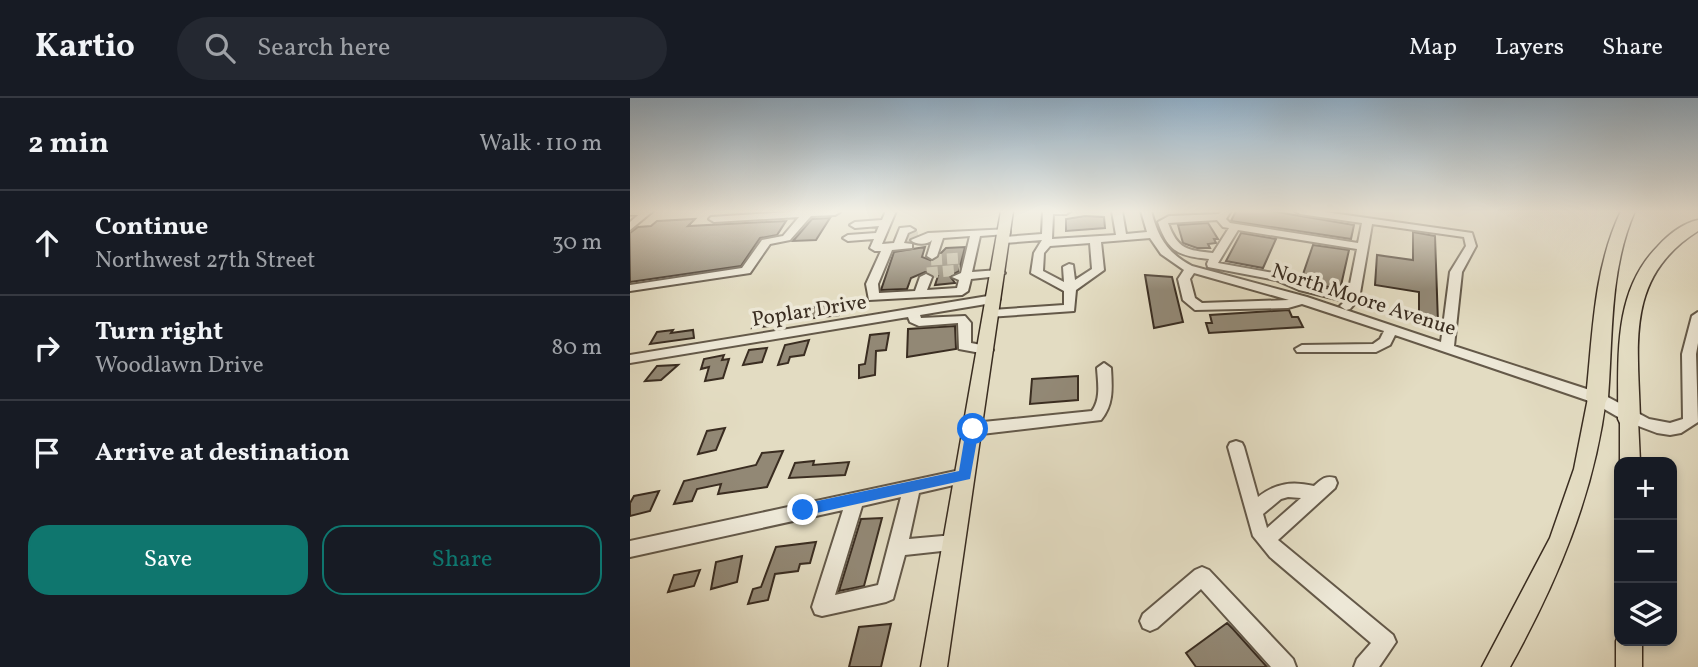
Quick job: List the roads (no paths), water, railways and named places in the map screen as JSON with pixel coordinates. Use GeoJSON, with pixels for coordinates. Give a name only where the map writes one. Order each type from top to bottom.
{"type":"FeatureCollection","features":[{"type":"Feature","properties":{"kind":"highway"},"geometry":{"type":"LineString","coordinates":[[1597,398],[1609,265],[1618,238]]}},
{"type":"Feature","properties":{"kind":"highway"},"geometry":{"type":"LineString","coordinates":[[1629,419],[1631,313],[1635,291],[1642,274],[1661,249],[1678,238]]}},
{"type":"Feature","properties":{"kind":"main road"},"geometry":{"type":"LineString","coordinates":[[934,667],[1005,238]]}},
{"type":"Feature","properties":{"kind":"main road"},"geometry":{"type":"LineString","coordinates":[[1495,667],[1534,596],[1565,528],[1594,434],[1597,398]]}},
{"type":"Feature","properties":{"kind":"main road"},"geometry":{"type":"LineString","coordinates":[[1629,419],[1630,457]]}},
{"type":"Feature","properties":{"kind":"main road"},"geometry":{"type":"LineString","coordinates":[[1629,646],[1629,667]]}},
{"type":"Feature","properties":{"kind":"street"},"geometry":{"type":"LineString","coordinates":[[630,288],[746,271],[766,242],[784,238]]}},
{"type":"Feature","properties":{"kind":"street"},"geometry":{"type":"LineString","coordinates":[[848,238],[855,238]]}},
{"type":"Feature","properties":{"kind":"street"},"geometry":{"type":"LineString","coordinates":[[879,238],[875,248],[911,238]]}},
{"type":"Feature","properties":{"kind":"street"},"geometry":{"type":"LineString","coordinates":[[913,238],[872,284],[873,297],[962,291],[965,264],[974,238]]}},
{"type":"Feature","properties":{"kind":"street"},"geometry":{"type":"LineString","coordinates":[[914,238],[937,254]]}},
{"type":"Feature","properties":{"kind":"street"},"geometry":{"type":"LineString","coordinates":[[1026,238],[1069,241],[1114,238]]}},
{"type":"Feature","properties":{"kind":"street","name":"North Moore Avenue"},"geometry":{"type":"LineString","coordinates":[[1157,238],[1165,254],[1191,269],[1212,266],[1303,300],[1597,398],[1629,419]]}},
{"type":"Feature","properties":{"kind":"street"},"geometry":{"type":"LineString","coordinates":[[1168,238],[1175,248],[1212,266],[1279,277],[1303,288],[1353,299]]}},
{"type":"Feature","properties":{"kind":"street"},"geometry":{"type":"LineString","coordinates":[[1212,266],[1228,238]]}},
{"type":"Feature","properties":{"kind":"street"},"geometry":{"type":"LineString","coordinates":[[1302,238],[1363,247]]}},
{"type":"Feature","properties":{"kind":"street"},"geometry":{"type":"LineString","coordinates":[[1341,312],[1353,299],[1365,238]]}},
{"type":"Feature","properties":{"kind":"street"},"geometry":{"type":"LineString","coordinates":[[1447,348],[1456,272],[1471,246],[1470,238]]}},
{"type":"Feature","properties":{"kind":"street"},"geometry":{"type":"LineString","coordinates":[[1070,289],[1098,270],[1095,239]]}},
{"type":"Feature","properties":{"kind":"street"},"geometry":{"type":"LineString","coordinates":[[1047,240],[1039,253],[1037,273],[1070,289]]}},
{"type":"Feature","properties":{"kind":"street"},"geometry":{"type":"LineString","coordinates":[[1069,241],[1070,289]]}},
{"type":"Feature","properties":{"kind":"street"},"geometry":{"type":"LineString","coordinates":[[965,264],[999,270]]}},
{"type":"Feature","properties":{"kind":"street"},"geometry":{"type":"LineString","coordinates":[[1191,269],[1184,279],[1189,300],[1203,308],[1288,304],[1303,300]]}},
{"type":"Feature","properties":{"kind":"street"},"geometry":{"type":"LineString","coordinates":[[920,294],[929,278]]}},
{"type":"Feature","properties":{"kind":"street","name":"Poplar Drive"},"geometry":{"type":"LineString","coordinates":[[630,359],[913,312],[993,307],[1070,308],[1070,289]]}},
{"type":"Feature","properties":{"kind":"street"},"geometry":{"type":"LineString","coordinates":[[913,312],[914,319],[919,322],[961,319],[965,323],[964,346],[986,350]]}},
{"type":"Feature","properties":{"kind":"street"},"geometry":{"type":"LineString","coordinates":[[1629,419],[1674,428],[1688,424],[1694,415],[1688,365],[1698,316]]}},
{"type":"Feature","properties":{"kind":"street"},"geometry":{"type":"LineString","coordinates":[[1302,349],[1376,348],[1385,342],[1392,329]]}},
{"type":"Feature","properties":{"kind":"street"},"geometry":{"type":"LineString","coordinates":[[973,429],[1096,416],[1103,407],[1104,368]]}},
{"type":"Feature","properties":{"kind":"street"},"geometry":{"type":"LineString","coordinates":[[1236,447],[1259,531],[1266,540],[1385,642],[1365,667]]}},
{"type":"Feature","properties":{"kind":"street"},"geometry":{"type":"LineString","coordinates":[[630,550],[965,475]]}},
{"type":"Feature","properties":{"kind":"street"},"geometry":{"type":"LineString","coordinates":[[855,499],[821,607],[886,593],[912,486]]}},
{"type":"Feature","properties":{"kind":"street"},"geometry":{"type":"LineString","coordinates":[[1253,512],[1278,490],[1323,488],[1266,540]]}},
{"type":"Feature","properties":{"kind":"street"},"geometry":{"type":"LineString","coordinates":[[898,548],[954,543]]}},
{"type":"Feature","properties":{"kind":"street"},"geometry":{"type":"LineString","coordinates":[[1150,621],[1202,576],[1285,667]]}},
{"type":"Feature","properties":{"kind":"tunnel"},"geometry":{"type":"LineString","coordinates":[[931,260],[963,258]]}},
{"type":"Feature","properties":{"kind":"tunnel"},"geometry":{"type":"LineString","coordinates":[[927,273],[960,270]]}}]}
